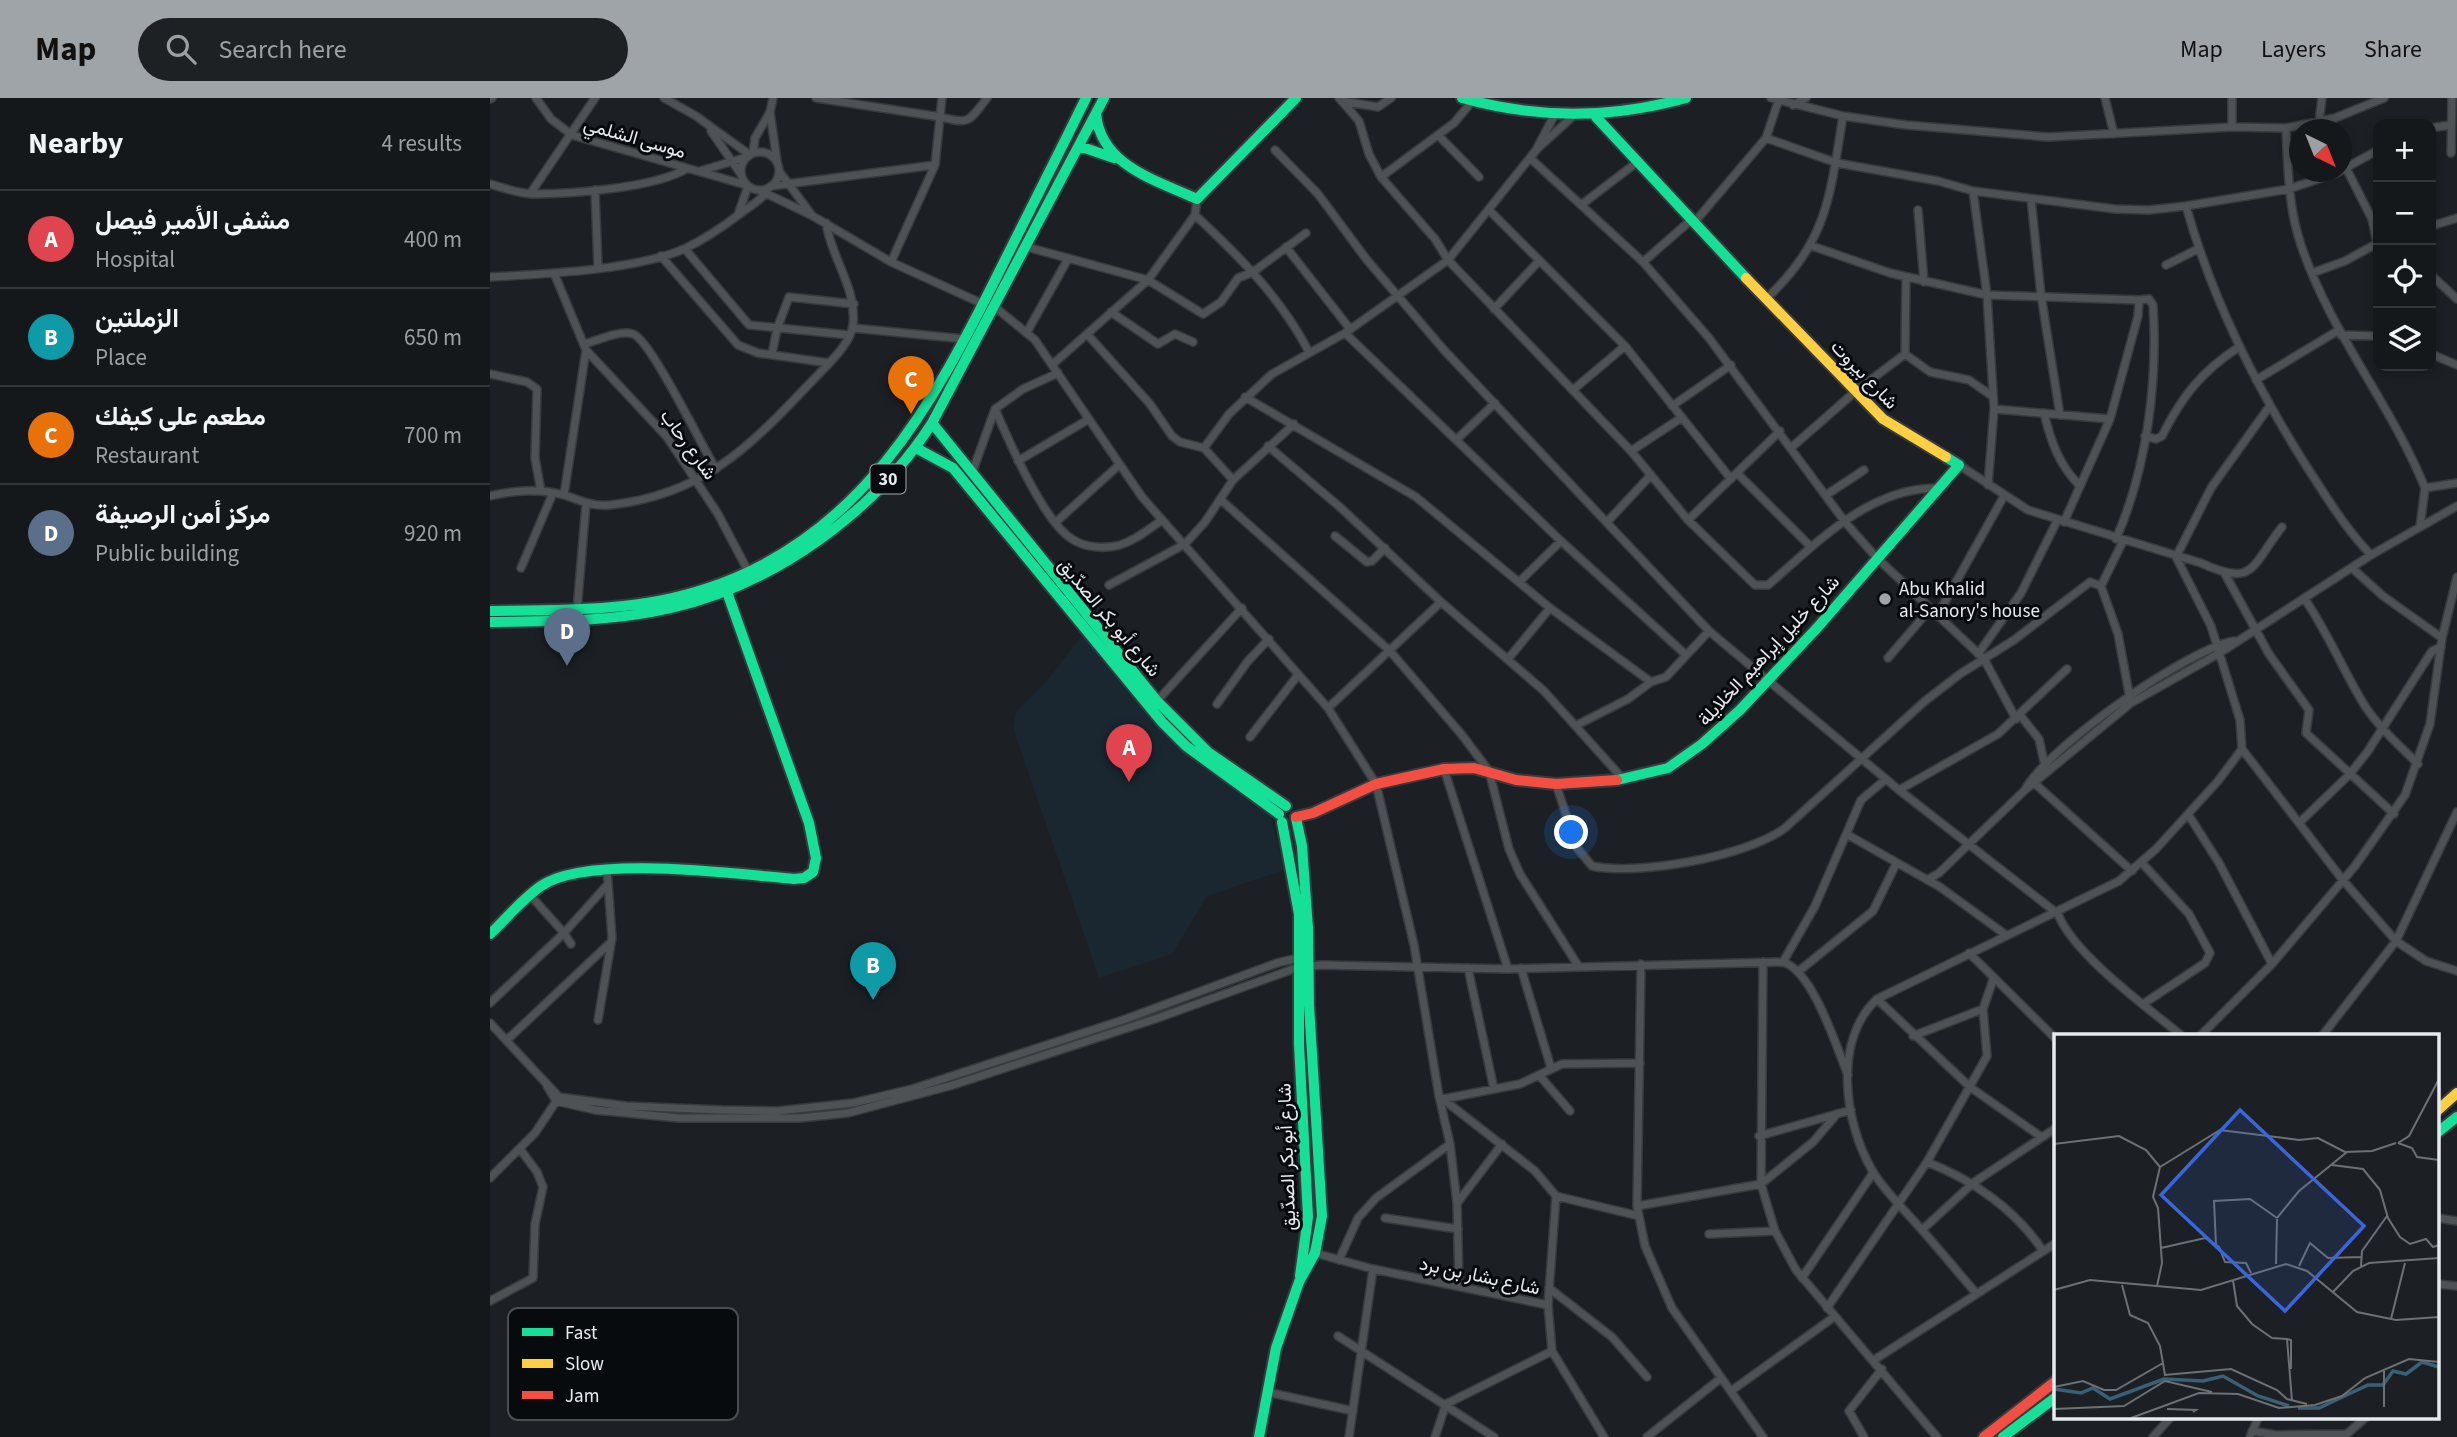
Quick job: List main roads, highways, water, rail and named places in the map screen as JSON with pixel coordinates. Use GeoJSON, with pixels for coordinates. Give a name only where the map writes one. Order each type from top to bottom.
{"type":"FeatureCollection","features":[{"type":"Feature","properties":{"kind":"place","name":"مطعم على كيفك"},"geometry":{"type":"Point","coordinates":[911,414]}},
{"type":"Feature","properties":{"kind":"place","name":"Abu Khalid al-Sanory's house"},"geometry":{"type":"Point","coordinates":[1885,599]}},
{"type":"Feature","properties":{"kind":"place","name":"مركز أمن الرصيفة"},"geometry":{"type":"Point","coordinates":[567,666]}},
{"type":"Feature","properties":{"kind":"place","name":"مشفى الأمير فيصل"},"geometry":{"type":"Point","coordinates":[1129,782]}},
{"type":"Feature","properties":{"kind":"place","name":"الزملتين"},"geometry":{"type":"Point","coordinates":[873,1000]}}]}
